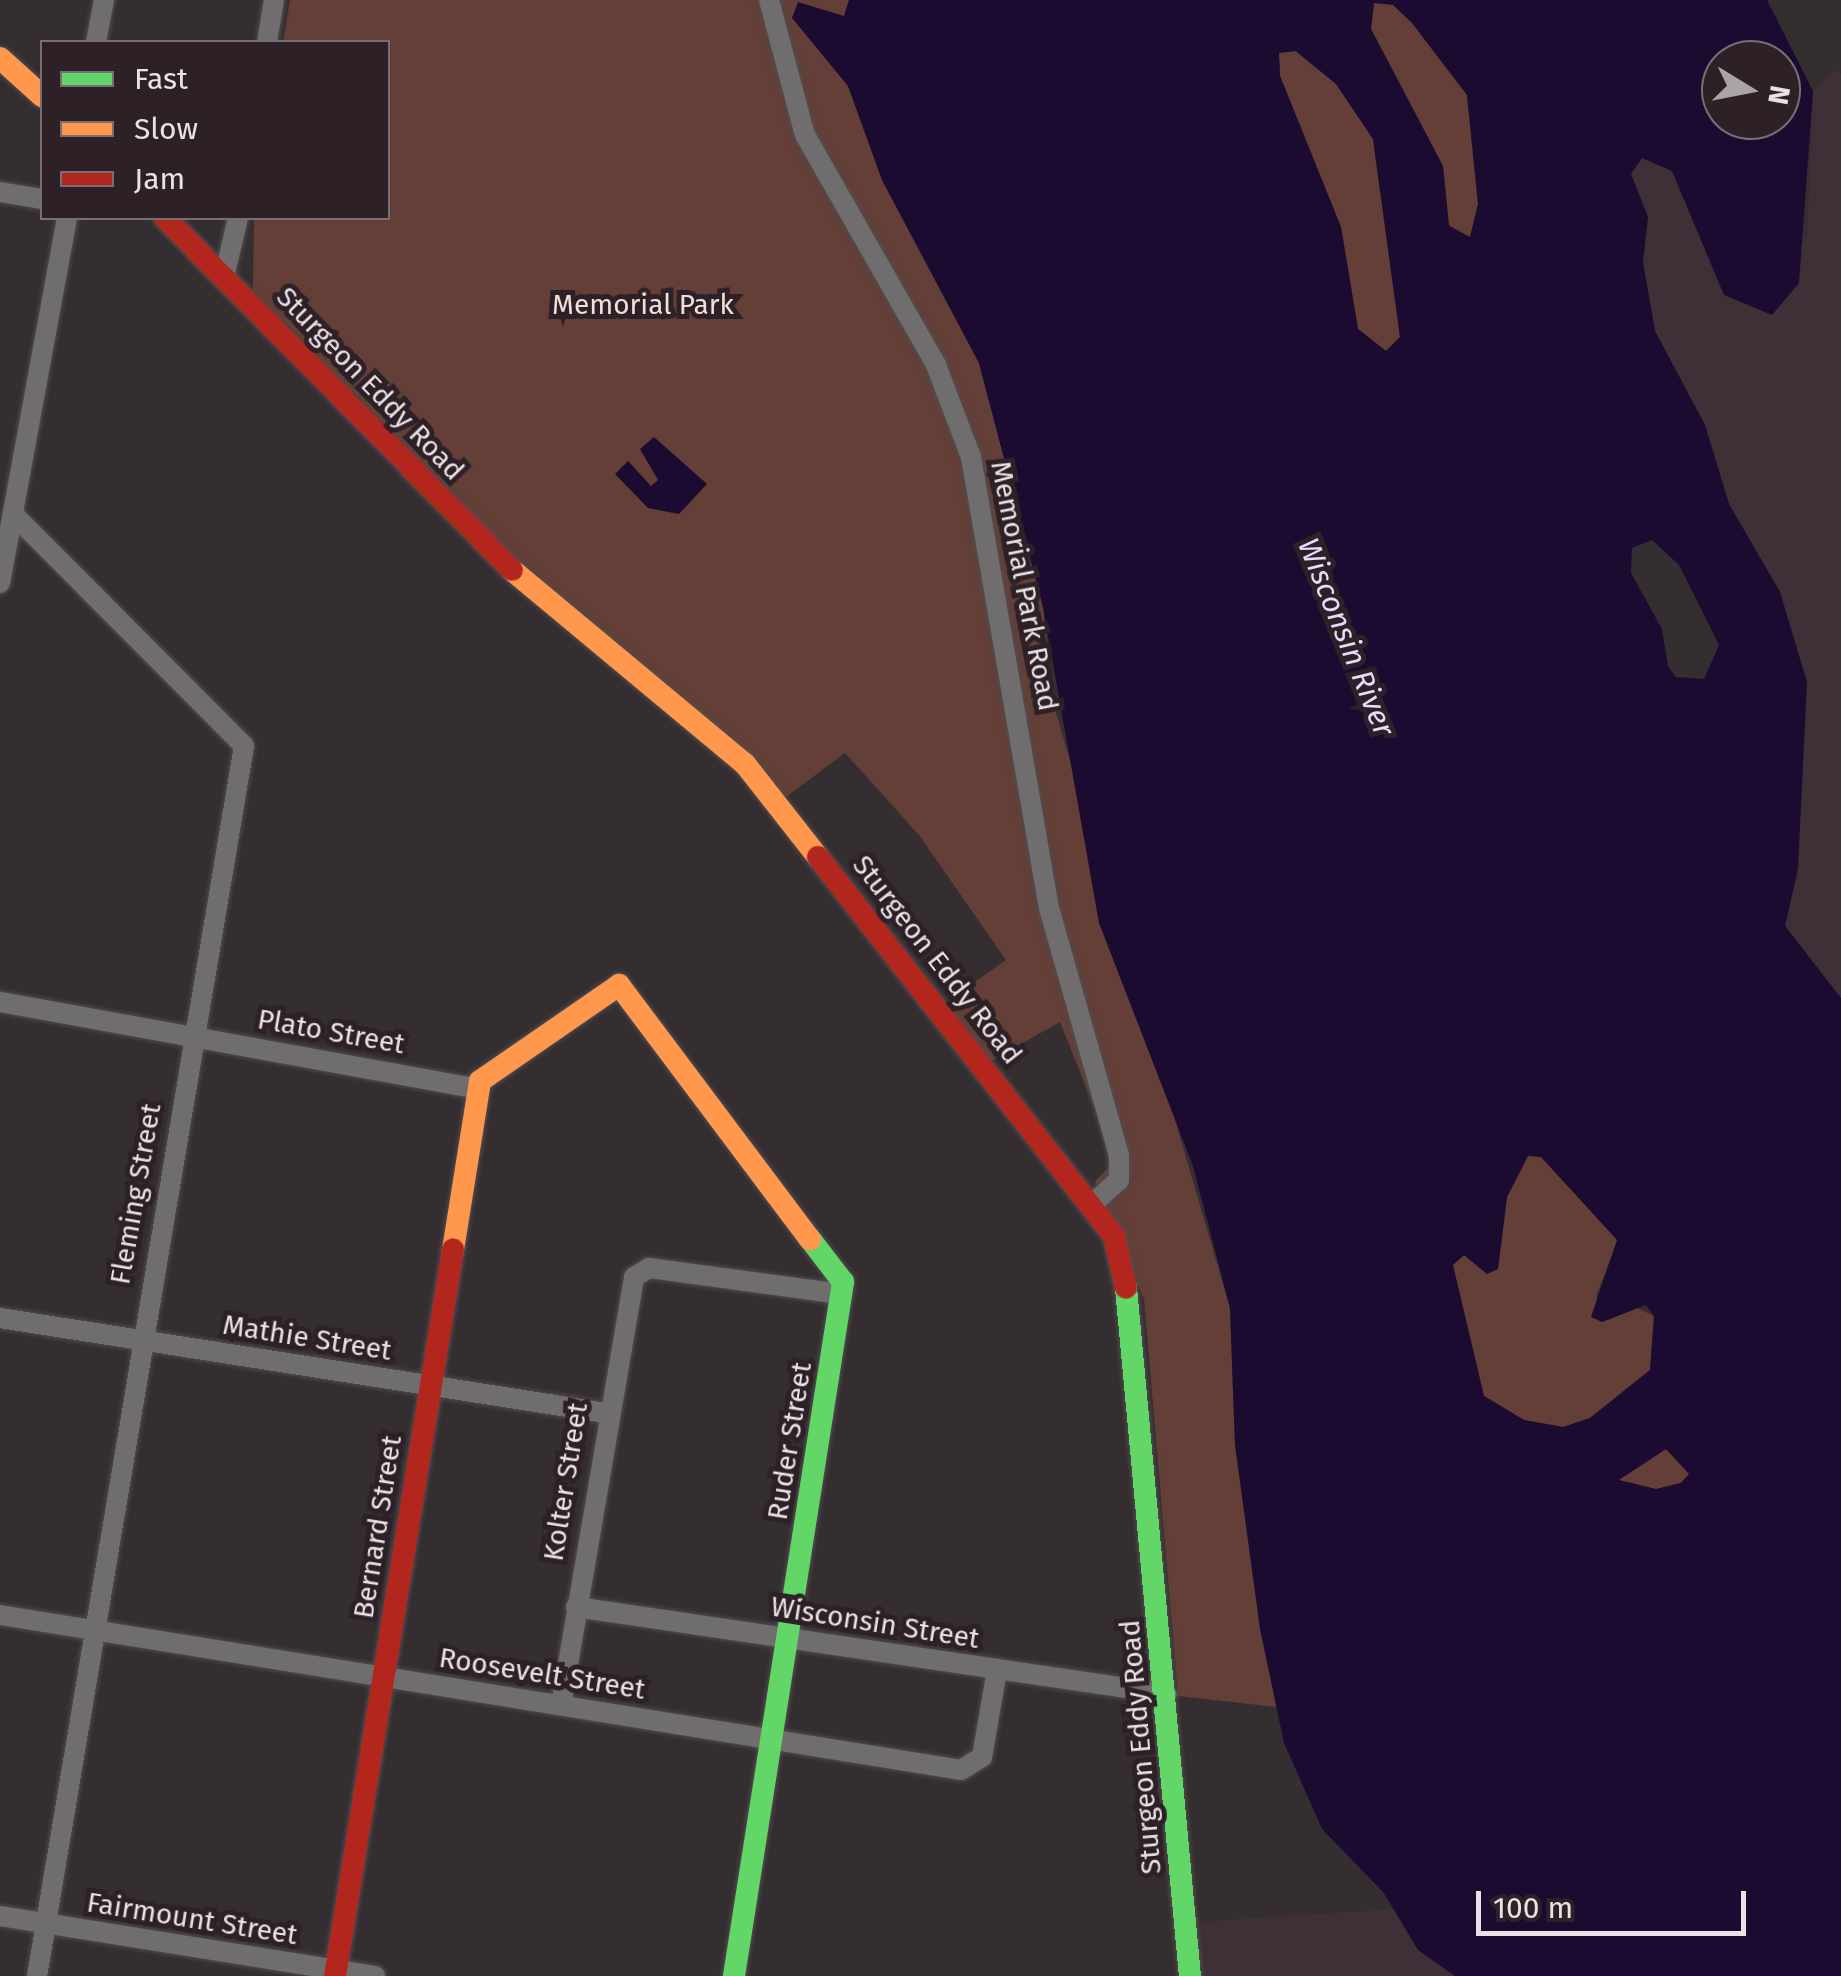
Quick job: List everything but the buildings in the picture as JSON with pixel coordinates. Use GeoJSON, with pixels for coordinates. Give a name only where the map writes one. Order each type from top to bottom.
{"type":"FeatureCollection","features":[{"type":"Feature","properties":{"kind":"street"},"geometry":{"type":"LineString","coordinates":[[96,40],[104,0]]}},
{"type":"Feature","properties":{"kind":"street"},"geometry":{"type":"LineString","coordinates":[[267,40],[274,0]]}},
{"type":"Feature","properties":{"kind":"street","name":"Memorial Park Road"},"geometry":{"type":"LineString","coordinates":[[769,0],[805,135],[936,365],[971,456],[1050,908],[1119,1154],[1117,1184],[1091,1205]]}},
{"type":"Feature","properties":{"kind":"street"},"geometry":{"type":"LineString","coordinates":[[0,58],[40,94]]}},
{"type":"Feature","properties":{"kind":"street"},"geometry":{"type":"LineString","coordinates":[[0,192],[40,199]]}},
{"type":"Feature","properties":{"kind":"street"},"geometry":{"type":"LineString","coordinates":[[0,582],[67,220]]}},
{"type":"Feature","properties":{"kind":"street","name":"Sturgeon Eddy Road"},"geometry":{"type":"LineString","coordinates":[[167,220],[543,601],[736,755],[1091,1205],[1122,1251],[1134,1312],[1190,1976]]}},
{"type":"Feature","properties":{"kind":"street"},"geometry":{"type":"LineString","coordinates":[[224,277],[238,220]]}},
{"type":"Feature","properties":{"kind":"street","name":"Fleming Street"},"geometry":{"type":"LineString","coordinates":[[13,514],[244,746],[138,1340],[37,1976]]}},
{"type":"Feature","properties":{"kind":"street"},"geometry":{"type":"LineString","coordinates":[[478,1088],[489,1070],[619,985],[819,1247],[842,1294]]}},
{"type":"Feature","properties":{"kind":"street","name":"Plato Street"},"geometry":{"type":"LineString","coordinates":[[0,1002],[478,1088]]}},
{"type":"Feature","properties":{"kind":"street","name":"Bernard Street"},"geometry":{"type":"LineString","coordinates":[[336,1973],[478,1088]]}},
{"type":"Feature","properties":{"kind":"street","name":"Kolter Street"},"geometry":{"type":"LineString","coordinates":[[561,1705],[606,1413],[639,1272],[842,1294]]}},
{"type":"Feature","properties":{"kind":"street","name":"Ruder Street"},"geometry":{"type":"LineString","coordinates":[[734,1976],[842,1294]]}},
{"type":"Feature","properties":{"kind":"street","name":"Mathie Street"},"geometry":{"type":"LineString","coordinates":[[0,1318],[606,1413]]}},
{"type":"Feature","properties":{"kind":"street","name":"Wisconsin Street"},"geometry":{"type":"LineString","coordinates":[[576,1607],[1167,1694]]}},
{"type":"Feature","properties":{"kind":"street","name":"Roosevelt Street"},"geometry":{"type":"LineString","coordinates":[[0,1615],[772,1741],[972,1769],[997,1670]]}},
{"type":"Feature","properties":{"kind":"street","name":"Fairmount Street"},"geometry":{"type":"LineString","coordinates":[[0,1916],[336,1973],[375,1976]]}},
{"type":"Feature","properties":{"kind":"shaded area"},"geometry":{"type":"Polygon","coordinates":[[[1837,69],[1841,74],[1841,998],[1785,926],[1798,868],[1780,592],[1729,504],[1705,425],[1655,331],[1643,262],[1648,217],[1631,174],[1642,157],[1672,171],[1724,295],[1807,238],[1813,91],[1837,69]]]}},
{"type":"Feature","properties":{"kind":"shaded area"},"geometry":{"type":"Polygon","coordinates":[[[1396,1909],[1419,1951],[1455,1976],[1200,1976],[1195,1922],[1396,1909]]]}},
{"type":"Feature","properties":{"kind":"green space","name":"Memorial Park"},"geometry":{"type":"Polygon","coordinates":[[[290,0],[849,0],[844,16],[792,17],[848,86],[882,180],[979,363],[1043,607],[1053,702],[1230,1308],[1235,1445],[1276,1707],[1178,1696],[1144,1299],[1095,1181],[1109,1167],[1104,1132],[1060,1022],[991,1061],[946,1002],[1006,960],[919,835],[845,753],[786,797],[569,612],[253,290],[254,220],[390,220],[390,40],[283,40],[290,0]]]}},
{"type":"Feature","properties":{"kind":"green space"},"geometry":{"type":"Polygon","coordinates":[[[1374,3],[1393,4],[1467,95],[1478,204],[1470,238],[1449,225],[1443,166],[1371,29],[1374,3]]]}},
{"type":"Feature","properties":{"kind":"green space"},"geometry":{"type":"Polygon","coordinates":[[[1295,51],[1336,84],[1373,139],[1400,337],[1386,351],[1358,329],[1341,227],[1280,76],[1279,53],[1295,51]]]}},
{"type":"Feature","properties":{"kind":"green space"},"geometry":{"type":"Polygon","coordinates":[[[1528,1156],[1541,1156],[1618,1240],[1596,1296],[1610,1320],[1631,1305],[1654,1316],[1650,1370],[1590,1418],[1563,1427],[1524,1420],[1484,1396],[1452,1264],[1464,1255],[1487,1273],[1498,1269],[1507,1197],[1528,1156]]]}},
{"type":"Feature","properties":{"kind":"green space"},"geometry":{"type":"Polygon","coordinates":[[[1666,1449],[1690,1474],[1681,1483],[1656,1489],[1618,1480],[1666,1449]]]}},
{"type":"Feature","properties":{"kind":"water","name":"Wisconsin River"},"geometry":{"type":"Polygon","coordinates":[[[849,0],[1767,0],[1787,40],[1701,40],[1701,140],[1801,140],[1801,67],[1813,91],[1799,283],[1772,315],[1724,295],[1672,171],[1642,158],[1631,174],[1648,217],[1643,262],[1655,331],[1705,425],[1729,504],[1780,592],[1807,682],[1798,869],[1785,926],[1841,998],[1841,1976],[1455,1976],[1418,1950],[1384,1893],[1322,1829],[1284,1743],[1260,1629],[1235,1445],[1230,1308],[1193,1166],[1099,923],[1043,607],[979,363],[882,180],[848,86],[792,18],[798,2],[844,16],[849,0]],[[1374,3],[1371,29],[1443,166],[1449,226],[1470,237],[1478,204],[1467,95],[1412,23],[1393,5],[1374,3]],[[1296,51],[1279,53],[1280,76],[1341,227],[1358,329],[1386,351],[1400,337],[1373,139],[1336,84],[1296,51]],[[1652,540],[1632,548],[1631,573],[1662,629],[1668,666],[1676,677],[1704,679],[1719,645],[1679,565],[1652,540]],[[1528,1156],[1507,1197],[1498,1269],[1487,1274],[1464,1255],[1453,1265],[1484,1396],[1524,1420],[1563,1427],[1590,1418],[1650,1370],[1654,1316],[1646,1305],[1602,1322],[1591,1317],[1617,1240],[1541,1157],[1528,1156]],[[1666,1449],[1619,1480],[1656,1489],[1681,1483],[1689,1474],[1666,1449]]]}},
{"type":"Feature","properties":{"kind":"water"},"geometry":{"type":"Polygon","coordinates":[[[654,437],[707,484],[679,514],[648,508],[615,474],[628,461],[651,486],[658,480],[640,449],[654,437]]]}},
{"type":"Feature","properties":{"kind":"traffic: fast"},"geometry":{"type":"LineString","coordinates":[[734,1976],[843,1282],[810,1239]]}},
{"type":"Feature","properties":{"kind":"traffic: fast"},"geometry":{"type":"LineString","coordinates":[[1126,1288],[1190,1976]]}},
{"type":"Feature","properties":{"kind":"traffic: slow"},"geometry":{"type":"LineString","coordinates":[[0,58],[40,94]]}},
{"type":"Feature","properties":{"kind":"traffic: slow"},"geometry":{"type":"LineString","coordinates":[[512,570],[745,764],[818,857]]}},
{"type":"Feature","properties":{"kind":"traffic: slow"},"geometry":{"type":"LineString","coordinates":[[453,1250],[480,1081],[619,985],[810,1239]]}},
{"type":"Feature","properties":{"kind":"traffic: jam"},"geometry":{"type":"LineString","coordinates":[[167,220],[512,570]]}},
{"type":"Feature","properties":{"kind":"traffic: jam"},"geometry":{"type":"LineString","coordinates":[[818,857],[1114,1236],[1126,1288]]}},
{"type":"Feature","properties":{"kind":"traffic: jam"},"geometry":{"type":"LineString","coordinates":[[335,1976],[453,1250]]}}]}
